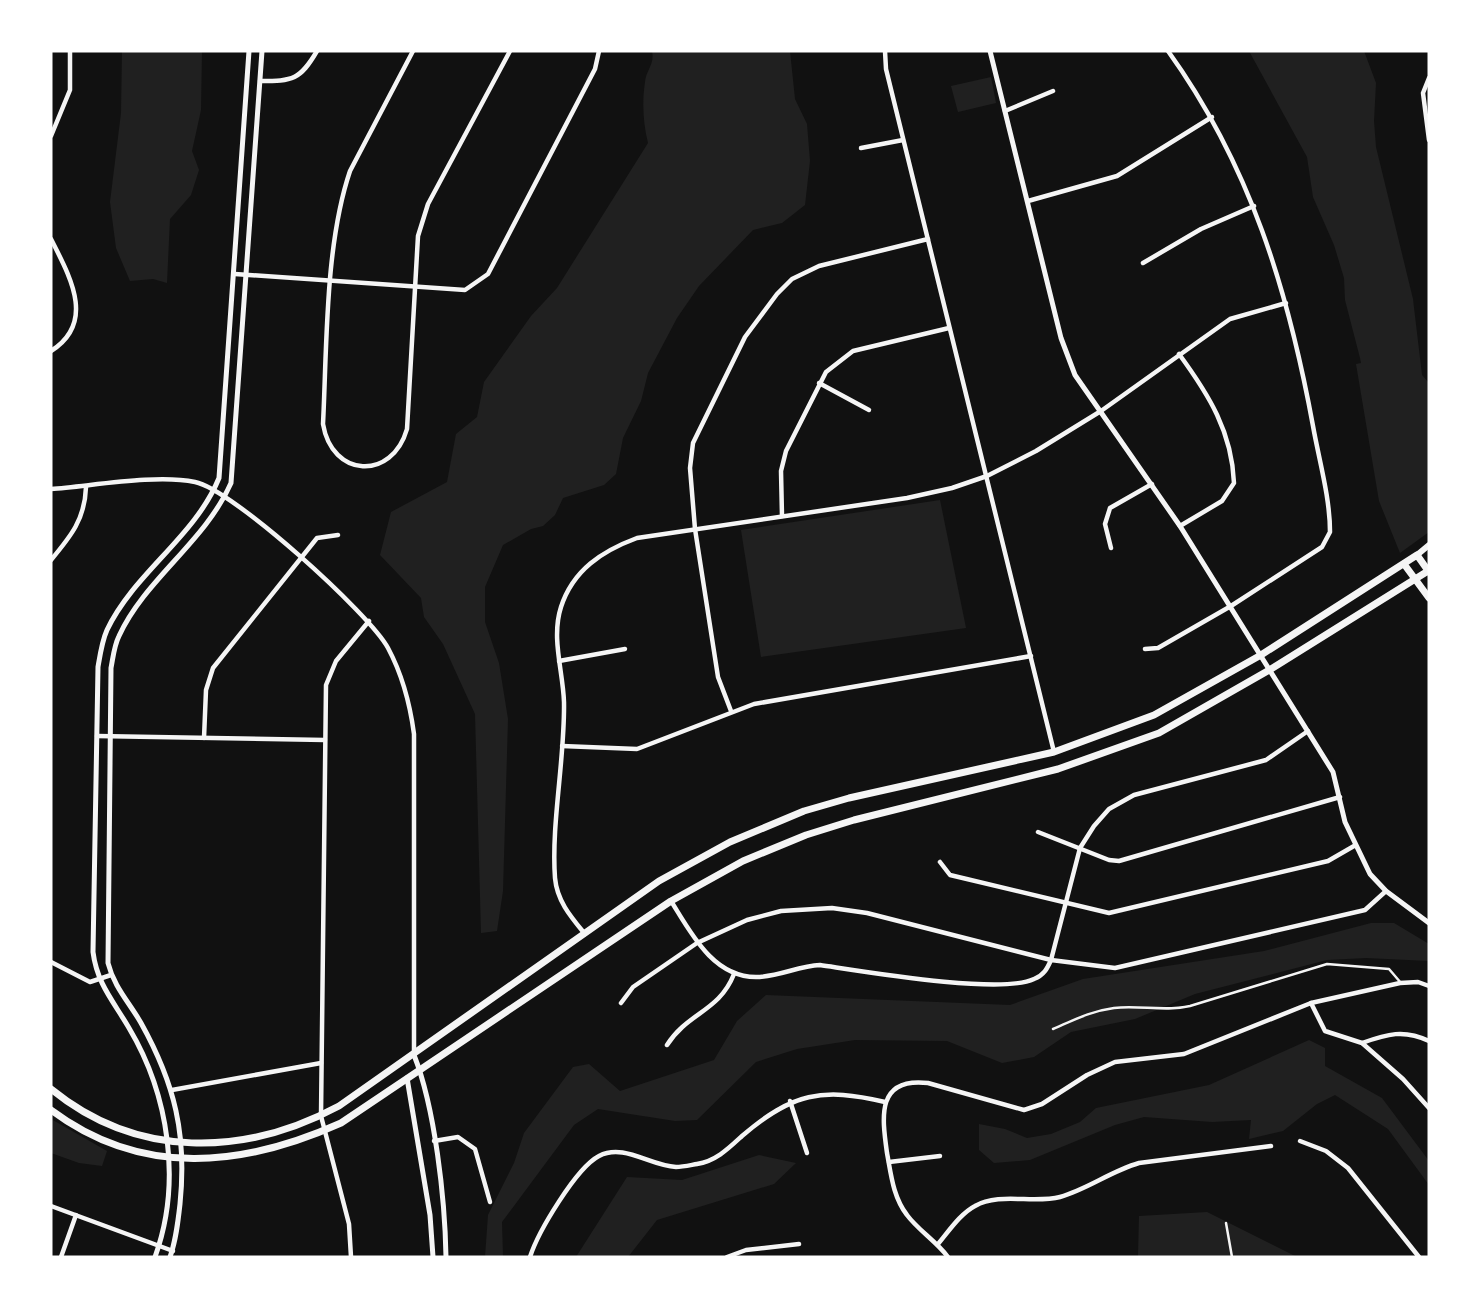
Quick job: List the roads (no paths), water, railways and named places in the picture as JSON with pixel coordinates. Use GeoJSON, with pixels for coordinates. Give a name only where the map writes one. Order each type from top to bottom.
{"type":"FeatureCollection","features":[{"type":"Feature","properties":{"kind":"main road"},"geometry":{"type":"LineString","coordinates":[[51,1089],[96,1119],[122,1130],[167,1141],[214,1144],[249,1140],[294,1129],[321,1116],[414,1055],[659,881],[730,842],[773,823],[849,798],[1054,752],[1154,715],[1261,655],[1404,564],[1429,545]]}},
{"type":"Feature","properties":{"kind":"main road"},"geometry":{"type":"LineString","coordinates":[[51,1110],[85,1133],[113,1145],[168,1157],[255,1153],[295,1144],[341,1124],[671,901],[743,861],[806,835],[1058,769],[1147,737],[1271,669],[1416,580],[1429,571],[1417,555]]}},
{"type":"Feature","properties":{"kind":"main road"},"geometry":{"type":"LineString","coordinates":[[1404,564],[1429,598]]}},
{"type":"Feature","properties":{"kind":"street"},"geometry":{"type":"LineString","coordinates":[[51,136],[70,90],[70,51]]}},
{"type":"Feature","properties":{"kind":"street"},"geometry":{"type":"LineString","coordinates":[[155,1257],[160,1244],[169,1190],[167,1141],[159,1094],[149,1068],[99,980],[93,951],[98,667],[108,628],[214,489],[222,461],[249,51]]}},
{"type":"Feature","properties":{"kind":"street"},"geometry":{"type":"LineString","coordinates":[[51,1206],[160,1244],[171,1254],[178,1224],[183,1142],[172,1090],[140,1021],[111,975],[107,951],[111,668],[120,634],[215,514],[225,496],[234,463],[262,51]]}},
{"type":"Feature","properties":{"kind":"street"},"geometry":{"type":"LineString","coordinates":[[260,80],[290,80],[308,66],[317,51]]}},
{"type":"Feature","properties":{"kind":"street"},"geometry":{"type":"LineString","coordinates":[[413,51],[350,171],[343,190],[331,281],[323,424],[325,438],[334,454],[360,467],[385,462],[403,443],[407,429],[418,236],[428,204],[510,51]]}},
{"type":"Feature","properties":{"kind":"street"},"geometry":{"type":"LineString","coordinates":[[235,274],[465,290],[488,274],[595,69],[599,51]]}},
{"type":"Feature","properties":{"kind":"street"},"geometry":{"type":"LineString","coordinates":[[885,51],[886,69],[903,140],[1054,752]]}},
{"type":"Feature","properties":{"kind":"street"},"geometry":{"type":"LineString","coordinates":[[990,51],[1069,362],[1180,526],[1333,772],[1345,822],[1354,846],[1370,874],[1387,891],[1429,923]]}},
{"type":"Feature","properties":{"kind":"street"},"geometry":{"type":"LineString","coordinates":[[1145,649],[1158,648],[1231,606],[1322,547],[1330,532],[1302,365],[1270,246],[1212,117],[1168,51]]}},
{"type":"Feature","properties":{"kind":"street"},"geometry":{"type":"LineString","coordinates":[[1429,78],[1423,93],[1429,140]]}},
{"type":"Feature","properties":{"kind":"street"},"geometry":{"type":"LineString","coordinates":[[1005,111],[1053,91]]}},
{"type":"Feature","properties":{"kind":"street"},"geometry":{"type":"LineString","coordinates":[[1028,201],[1117,177],[1212,117]]}},
{"type":"Feature","properties":{"kind":"street"},"geometry":{"type":"LineString","coordinates":[[861,148],[903,140]]}},
{"type":"Feature","properties":{"kind":"street"},"geometry":{"type":"LineString","coordinates":[[1143,263],[1201,229],[1254,206]]}},
{"type":"Feature","properties":{"kind":"street"},"geometry":{"type":"LineString","coordinates":[[51,239],[74,284],[77,299],[70,330],[51,351]]}},
{"type":"Feature","properties":{"kind":"street"},"geometry":{"type":"LineString","coordinates":[[732,711],[718,677],[695,529],[690,468],[693,443],[745,337],[776,294],[792,279],[819,266],[928,239]]}},
{"type":"Feature","properties":{"kind":"street"},"geometry":{"type":"LineString","coordinates":[[585,935],[567,912],[555,879],[564,701],[557,643],[561,606],[573,582],[588,564],[612,547],[637,538],[907,498],[952,488],[987,476],[1036,451],[1101,411],[1230,319],[1286,303]]}},
{"type":"Feature","properties":{"kind":"street"},"geometry":{"type":"LineString","coordinates":[[782,516],[781,471],[786,451],[826,372],[853,351],[949,328]]}},
{"type":"Feature","properties":{"kind":"street"},"geometry":{"type":"LineString","coordinates":[[1180,354],[1212,400],[1227,441],[1234,483],[1222,501],[1180,526]]}},
{"type":"Feature","properties":{"kind":"street"},"geometry":{"type":"LineString","coordinates":[[819,383],[869,410]]}},
{"type":"Feature","properties":{"kind":"street"},"geometry":{"type":"LineString","coordinates":[[51,489],[169,480],[195,482],[214,489],[300,559],[369,621],[387,646],[410,701],[414,734],[414,1055],[433,1141],[446,1257]]}},
{"type":"Feature","properties":{"kind":"street"},"geometry":{"type":"LineString","coordinates":[[1111,548],[1105,524],[1110,508],[1152,483]]}},
{"type":"Feature","properties":{"kind":"street"},"geometry":{"type":"LineString","coordinates":[[51,560],[76,529],[85,508],[86,486]]}},
{"type":"Feature","properties":{"kind":"street"},"geometry":{"type":"LineString","coordinates":[[204,738],[206,690],[213,668],[317,538],[338,535]]}},
{"type":"Feature","properties":{"kind":"street"},"geometry":{"type":"LineString","coordinates":[[351,1257],[349,1224],[321,1116],[325,740],[329,672],[369,621]]}},
{"type":"Feature","properties":{"kind":"street"},"geometry":{"type":"LineString","coordinates":[[559,661],[625,649]]}},
{"type":"Feature","properties":{"kind":"street"},"geometry":{"type":"LineString","coordinates":[[562,746],[637,749],[754,704],[1031,656]]}},
{"type":"Feature","properties":{"kind":"street"},"geometry":{"type":"LineString","coordinates":[[671,901],[697,943],[715,961],[734,974],[757,977],[801,966],[820,965],[989,984],[1032,981],[1044,973],[1051,960],[1080,848],[1094,826],[1122,801],[1266,760],[1308,730]]}},
{"type":"Feature","properties":{"kind":"street"},"geometry":{"type":"LineString","coordinates":[[97,736],[325,740]]}},
{"type":"Feature","properties":{"kind":"street"},"geometry":{"type":"LineString","coordinates":[[1038,832],[1109,860],[1119,861],[1340,797]]}},
{"type":"Feature","properties":{"kind":"street"},"geometry":{"type":"LineString","coordinates":[[940,862],[950,876],[1109,913],[1328,861],[1354,846]]}},
{"type":"Feature","properties":{"kind":"street"},"geometry":{"type":"LineString","coordinates":[[621,1003],[633,987],[697,943],[747,920],[781,911],[832,908],[867,913],[1051,960],[1115,968],[1365,910],[1387,891]]}},
{"type":"Feature","properties":{"kind":"street"},"geometry":{"type":"LineString","coordinates":[[51,962],[90,982],[111,975]]}},
{"type":"Feature","properties":{"kind":"street"},"geometry":{"type":"LineString","coordinates":[[667,1045],[677,1029],[726,992],[734,974]]}},
{"type":"Feature","properties":{"kind":"street"},"geometry":{"type":"LineString","coordinates":[[948,1257],[907,1215],[894,1190],[882,1118],[885,1102],[891,1092],[915,1082],[1024,1110],[1042,1104],[1087,1075],[1115,1062],[1184,1054],[1311,1003],[1401,983],[1418,982],[1429,986]]}},
{"type":"Feature","properties":{"kind":"street"},"geometry":{"type":"LineString","coordinates":[[1311,1003],[1325,1031],[1362,1043],[1403,1079],[1429,1108]]}},
{"type":"Feature","properties":{"kind":"street"},"geometry":{"type":"LineString","coordinates":[[1362,1043],[1389,1033],[1415,1034],[1429,1041]]}},
{"type":"Feature","properties":{"kind":"street"},"geometry":{"type":"LineString","coordinates":[[172,1090],[321,1063]]}},
{"type":"Feature","properties":{"kind":"street"},"geometry":{"type":"LineString","coordinates":[[407,1078],[430,1215],[433,1257]]}},
{"type":"Feature","properties":{"kind":"street"},"geometry":{"type":"LineString","coordinates":[[530,1257],[536,1239],[584,1169],[596,1157],[610,1151],[677,1167],[702,1163],[719,1156],[768,1114],[790,1101],[852,1094],[885,1102]]}},
{"type":"Feature","properties":{"kind":"street"},"geometry":{"type":"LineString","coordinates":[[790,1101],[807,1153]]}},
{"type":"Feature","properties":{"kind":"street"},"geometry":{"type":"LineString","coordinates":[[433,1141],[458,1137],[475,1149],[491,1202]]}},
{"type":"Feature","properties":{"kind":"street"},"geometry":{"type":"LineString","coordinates":[[1300,1141],[1326,1151],[1348,1168],[1419,1257]]}},
{"type":"Feature","properties":{"kind":"street"},"geometry":{"type":"LineString","coordinates":[[938,1244],[960,1218],[982,1203],[996,1200],[1040,1202],[1063,1196],[1118,1169],[1139,1163],[1271,1146]]}},
{"type":"Feature","properties":{"kind":"street"},"geometry":{"type":"LineString","coordinates":[[889,1162],[940,1156]]}},
{"type":"Feature","properties":{"kind":"street"},"geometry":{"type":"LineString","coordinates":[[61,1257],[76,1216]]}},
{"type":"Feature","properties":{"kind":"street"},"geometry":{"type":"LineString","coordinates":[[727,1257],[746,1250],[799,1244]]}},
{"type":"Feature","properties":{"kind":"lane"},"geometry":{"type":"LineString","coordinates":[[1053,1029],[1087,1013],[1116,1008],[1172,1010],[1190,1006],[1326,964],[1389,969],[1401,983]]}},
{"type":"Feature","properties":{"kind":"lane"},"geometry":{"type":"LineString","coordinates":[[1226,1223],[1232,1257]]}}]}
